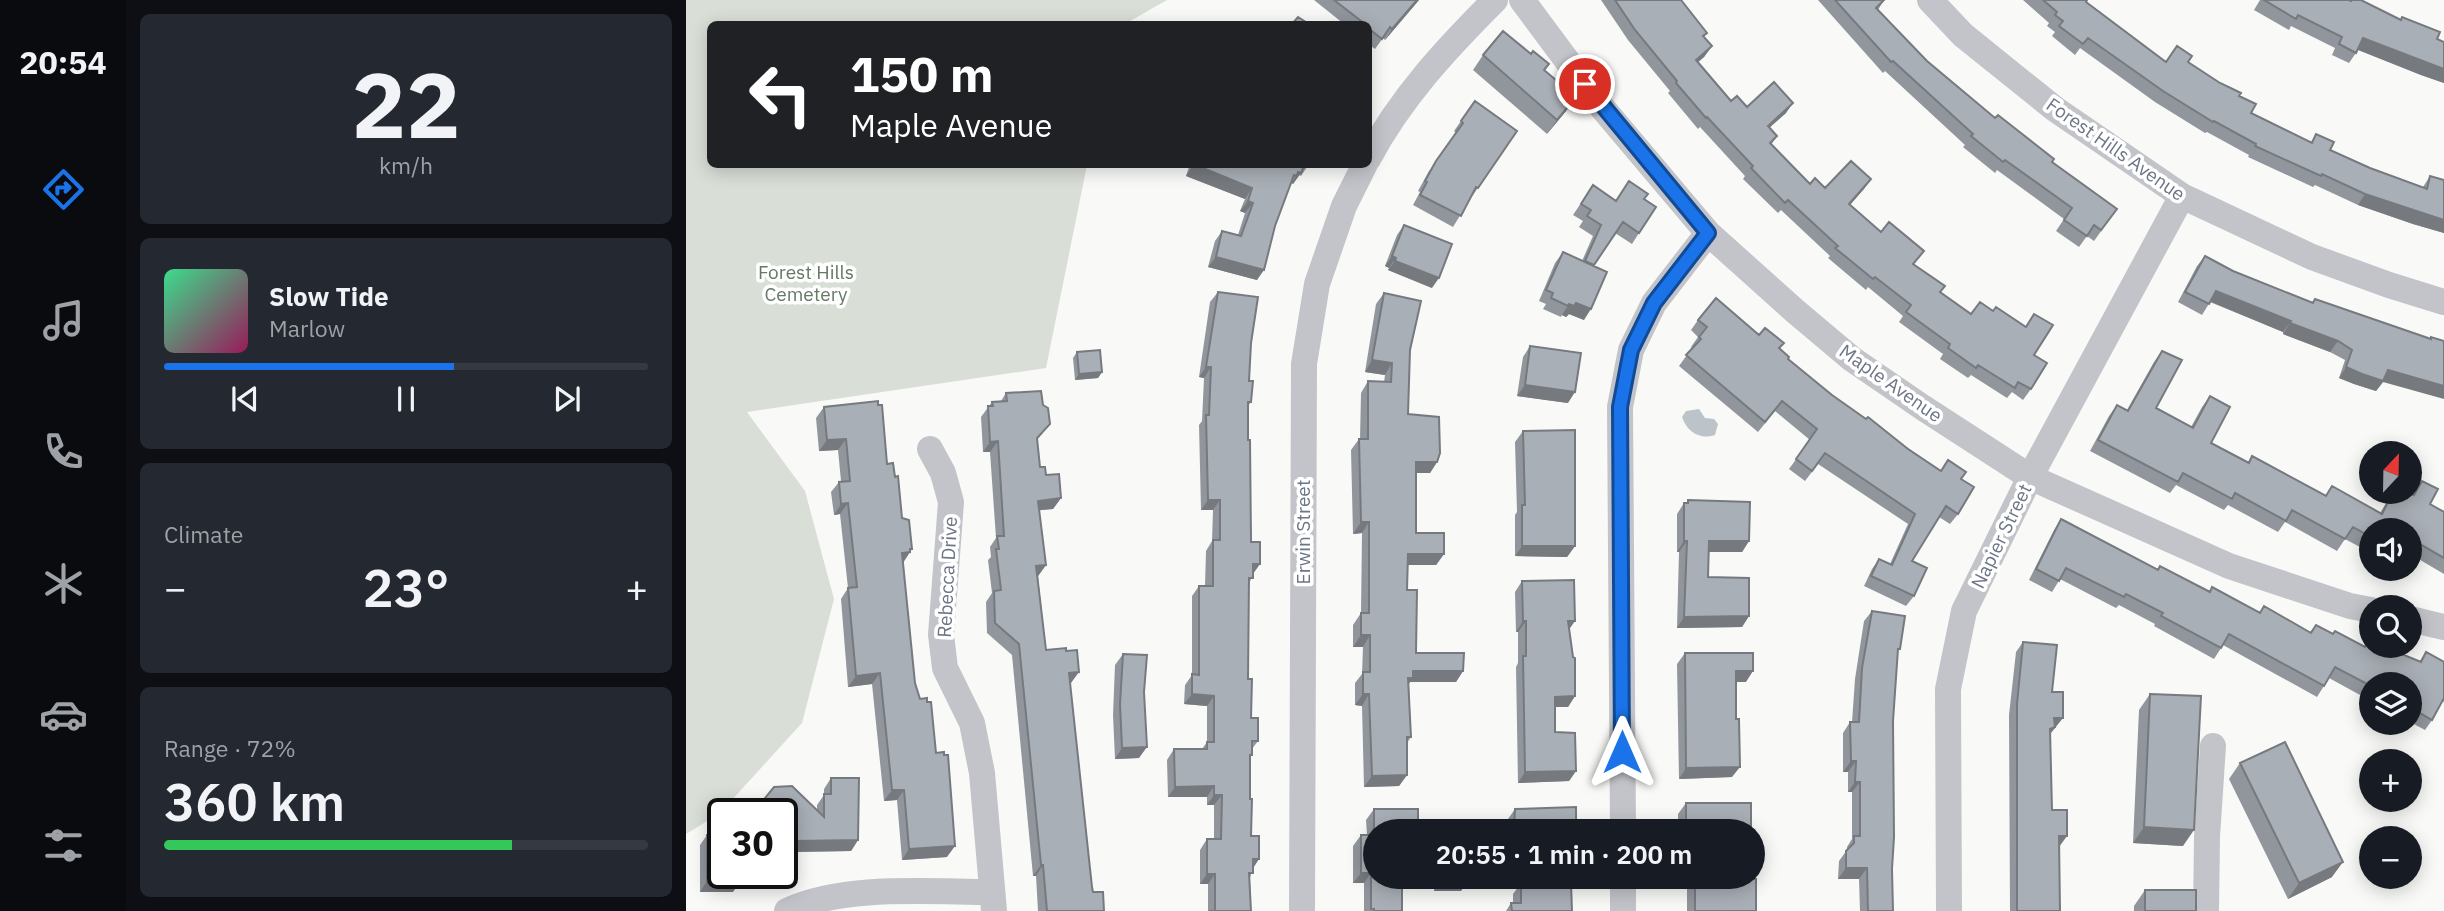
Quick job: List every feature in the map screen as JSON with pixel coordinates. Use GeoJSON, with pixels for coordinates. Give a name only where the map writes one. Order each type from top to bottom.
{"type":"FeatureCollection","features":[{"type":"Feature","properties":{"kind":"street"},"geometry":{"type":"LineString","coordinates":[[1372,152],[1381,135],[1439,56],[1495,0]]}},
{"type":"Feature","properties":{"kind":"street","name":"Maple Avenue"},"geometry":{"type":"LineString","coordinates":[[1522,0],[1601,105],[1708,233],[1852,359],[2030,477],[2229,566],[2359,608]]}},
{"type":"Feature","properties":{"kind":"street","name":"Forest Hills Avenue"},"geometry":{"type":"LineString","coordinates":[[1930,0],[1963,35],[2055,109],[2182,196],[2312,257],[2444,302]]}},
{"type":"Feature","properties":{"kind":"street","name":"Erwin Street"},"geometry":{"type":"LineString","coordinates":[[1302,911],[1304,364],[1317,284],[1344,206],[1363,168]]}},
{"type":"Feature","properties":{"kind":"street","name":"Napier Street"},"geometry":{"type":"LineString","coordinates":[[1948,911],[1948,689],[1964,611],[2030,477],[2182,196]]}},
{"type":"Feature","properties":{"kind":"street"},"geometry":{"type":"LineString","coordinates":[[1623,819],[1620,407],[1631,350],[1654,303],[1708,233]]}},
{"type":"Feature","properties":{"kind":"street","name":"Rebecca Drive"},"geometry":{"type":"LineString","coordinates":[[930,449],[943,473],[951,502],[942,635],[945,668],[972,723],[982,773],[993,901]]}},
{"type":"Feature","properties":{"kind":"street"},"geometry":{"type":"LineString","coordinates":[[2422,622],[2444,627]]}},
{"type":"Feature","properties":{"kind":"street"},"geometry":{"type":"LineString","coordinates":[[2206,911],[2207,837],[2213,746]]}},
{"type":"Feature","properties":{"kind":"street"},"geometry":{"type":"LineString","coordinates":[[1623,889],[1623,911]]}},
{"type":"Feature","properties":{"kind":"street"},"geometry":{"type":"LineString","coordinates":[[788,911],[806,902],[869,893],[993,901]]}},
{"type":"Feature","properties":{"kind":"green space","name":"Forest Hills Cemetery"},"geometry":{"type":"Polygon","coordinates":[[[686,0],[1167,0],[1130,21],[707,21],[707,168],[1086,168],[1046,368],[747,412],[805,491],[834,599],[802,723],[734,798],[707,798],[707,821],[686,834],[686,0]]]}},
{"type":"Feature","properties":{"kind":"shaded area"},"geometry":{"type":"Polygon","coordinates":[[[1699,409],[1705,418],[1714,419],[1718,424],[1715,435],[1699,435],[1691,431],[1684,422],[1682,417],[1686,411],[1699,409]]]}},
{"type":"Feature","properties":{"kind":"building"},"geometry":{"type":"Polygon","coordinates":[[[1334,0],[1417,0],[1382,39],[1372,31],[1372,21],[1361,21],[1334,0]]]}},
{"type":"Feature","properties":{"kind":"building"},"geometry":{"type":"Polygon","coordinates":[[[1615,0],[1681,0],[1707,33],[1703,36],[1712,46],[1696,60],[1731,101],[1737,96],[1747,107],[1774,82],[1793,103],[1768,126],[1777,136],[1770,143],[1810,184],[1815,178],[1825,188],[1851,161],[1871,179],[1849,204],[1881,232],[1889,222],[1924,251],[1913,264],[1945,286],[1940,292],[1971,314],[1980,302],[1993,311],[1996,307],[2026,327],[2034,314],[2053,325],[2034,355],[2047,363],[2031,389],[2018,382],[2015,388],[1978,365],[1976,368],[1948,348],[1950,344],[1906,312],[1911,305],[1835,248],[1838,246],[1788,200],[1785,203],[1676,83],[1615,0]]]}},
{"type":"Feature","properties":{"kind":"building"},"geometry":{"type":"Polygon","coordinates":[[[1835,0],[1884,0],[1876,8],[1927,61],[1995,118],[1998,115],[2054,159],[2052,162],[2117,209],[2101,230],[2094,225],[2087,236],[2064,220],[2072,208],[2005,160],[2003,162],[1971,136],[1973,134],[1891,62],[1835,0]]]}},
{"type":"Feature","properties":{"kind":"building"},"geometry":{"type":"Polygon","coordinates":[[[2043,0],[2087,0],[2086,2],[2166,62],[2177,46],[2192,56],[2188,62],[2241,93],[2239,96],[2256,104],[2251,113],[2312,143],[2316,134],[2334,142],[2330,150],[2427,189],[2430,176],[2444,180],[2444,220],[2365,194],[2255,146],[2256,144],[2213,122],[2163,91],[2088,38],[2083,44],[2059,26],[2063,21],[2043,0]]]}},
{"type":"Feature","properties":{"kind":"building"},"geometry":{"type":"Polygon","coordinates":[[[2264,0],[2361,0],[2401,20],[2402,17],[2440,32],[2437,39],[2444,42],[2444,69],[2363,38],[2356,53],[2339,44],[2342,37],[2298,15],[2296,19],[2264,0]]]}},
{"type":"Feature","properties":{"kind":"building"},"geometry":{"type":"Polygon","coordinates":[[[1503,31],[1531,54],[1533,51],[1549,64],[1544,70],[1576,97],[1557,120],[1483,55],[1503,31]]]}},
{"type":"Feature","properties":{"kind":"building"},"geometry":{"type":"Polygon","coordinates":[[[1475,101],[1517,131],[1478,188],[1476,187],[1461,216],[1420,195],[1436,161],[1475,101]]]}},
{"type":"Feature","properties":{"kind":"building"},"geometry":{"type":"Polygon","coordinates":[[[1203,168],[1303,168],[1301,173],[1294,175],[1275,226],[1264,270],[1216,257],[1222,231],[1241,236],[1253,203],[1248,201],[1252,188],[1203,168]]]}},
{"type":"Feature","properties":{"kind":"building"},"geometry":{"type":"Polygon","coordinates":[[[1629,181],[1648,194],[1644,199],[1656,207],[1639,233],[1623,222],[1594,265],[1585,261],[1601,225],[1587,216],[1591,210],[1581,204],[1593,185],[1616,201],[1629,181]]]}},
{"type":"Feature","properties":{"kind":"building"},"geometry":{"type":"Polygon","coordinates":[[[1404,225],[1452,244],[1439,278],[1395,261],[1396,258],[1392,256],[1404,225]]]}},
{"type":"Feature","properties":{"kind":"building"},"geometry":{"type":"Polygon","coordinates":[[[1563,252],[1607,272],[1591,309],[1576,303],[1574,306],[1568,306],[1551,298],[1553,293],[1546,290],[1563,252]]]}},
{"type":"Feature","properties":{"kind":"building"},"geometry":{"type":"Polygon","coordinates":[[[2205,256],[2233,271],[2313,303],[2315,299],[2431,339],[2444,341],[2444,386],[2388,370],[2383,381],[2362,374],[2346,367],[2352,350],[2338,341],[2216,291],[2209,304],[2185,292],[2205,256]]]}},
{"type":"Feature","properties":{"kind":"building"},"geometry":{"type":"Polygon","coordinates":[[[1218,292],[1258,297],[1251,343],[1249,381],[1253,381],[1251,402],[1248,402],[1248,440],[1251,542],[1260,542],[1260,564],[1253,564],[1253,578],[1249,578],[1248,679],[1252,679],[1251,718],[1258,718],[1258,741],[1252,741],[1250,755],[1250,799],[1251,836],[1259,836],[1259,859],[1253,859],[1253,873],[1249,873],[1251,911],[1215,911],[1215,874],[1207,874],[1207,839],[1221,839],[1222,795],[1214,795],[1214,786],[1175,787],[1174,749],[1207,749],[1207,742],[1214,742],[1214,696],[1192,694],[1192,674],[1199,675],[1199,586],[1213,586],[1213,540],[1220,540],[1220,500],[1208,500],[1206,415],[1209,415],[1211,367],[1206,367],[1218,292]]]}},
{"type":"Feature","properties":{"kind":"building"},"geometry":{"type":"Polygon","coordinates":[[[1384,293],[1421,301],[1410,350],[1408,414],[1439,417],[1440,453],[1437,462],[1416,462],[1416,533],[1444,533],[1444,554],[1408,554],[1407,590],[1417,590],[1416,653],[1464,653],[1463,671],[1413,671],[1413,678],[1408,678],[1411,737],[1407,737],[1407,775],[1372,776],[1369,694],[1363,694],[1363,672],[1370,672],[1370,635],[1361,635],[1361,613],[1369,613],[1369,522],[1361,522],[1359,439],[1368,439],[1368,381],[1391,382],[1392,363],[1372,360],[1384,293]]]}},
{"type":"Feature","properties":{"kind":"building"},"geometry":{"type":"Polygon","coordinates":[[[1716,298],[1759,335],[1765,328],[1784,343],[1779,348],[1788,359],[1832,395],[1866,419],[1868,417],[1908,449],[1941,471],[1948,460],[1966,472],[1961,479],[1974,487],[1958,514],[1946,506],[1912,561],[1927,568],[1914,596],[1871,576],[1879,559],[1892,565],[1915,514],[1825,453],[1812,471],[1796,459],[1817,429],[1782,401],[1765,422],[1686,355],[1701,339],[1699,337],[1707,327],[1698,320],[1716,298]]]}},
{"type":"Feature","properties":{"kind":"building"},"geometry":{"type":"Polygon","coordinates":[[[1530,346],[1581,353],[1575,392],[1525,385],[1530,346]]]}},
{"type":"Feature","properties":{"kind":"building"},"geometry":{"type":"Polygon","coordinates":[[[1100,350],[1102,372],[1079,374],[1077,352],[1100,350]]]}},
{"type":"Feature","properties":{"kind":"building"},"geometry":{"type":"Polygon","coordinates":[[[2162,351],[2182,360],[2156,408],[2193,428],[2210,396],[2230,407],[2211,443],[2249,463],[2252,456],[2326,496],[2332,486],[2359,501],[2359,504],[2382,514],[2387,504],[2422,504],[2422,481],[2438,489],[2430,504],[2444,512],[2444,558],[2422,545],[2422,518],[2359,518],[2359,530],[2353,527],[2345,539],[2292,510],[2286,521],[2235,493],[2232,499],[2183,473],[2178,482],[2098,440],[2117,405],[2128,411],[2162,351]]]}},
{"type":"Feature","properties":{"kind":"building"},"geometry":{"type":"Polygon","coordinates":[[[1041,391],[1043,405],[1048,408],[1050,424],[1037,438],[1040,467],[1045,467],[1046,475],[1059,474],[1061,498],[1038,501],[1046,565],[1036,566],[1046,650],[1077,650],[1079,672],[1069,673],[1092,887],[1093,892],[1103,892],[1104,911],[1047,911],[1019,644],[995,623],[994,591],[1001,590],[997,536],[1004,536],[998,441],[990,442],[988,406],[993,406],[992,402],[1007,401],[1006,393],[1041,391]]]}},
{"type":"Feature","properties":{"kind":"building"},"geometry":{"type":"Polygon","coordinates":[[[878,401],[878,405],[882,405],[887,464],[893,463],[895,477],[898,476],[902,518],[909,520],[912,549],[902,553],[915,683],[920,699],[927,698],[927,702],[931,702],[936,753],[944,752],[944,755],[948,755],[955,846],[909,849],[904,790],[892,790],[880,673],[856,676],[848,588],[857,587],[848,503],[841,504],[839,482],[850,481],[846,439],[827,440],[824,407],[878,401]]]}},
{"type":"Feature","properties":{"kind":"building"},"geometry":{"type":"Polygon","coordinates":[[[1575,430],[1575,546],[1522,546],[1522,505],[1525,505],[1523,431],[1575,430]]]}},
{"type":"Feature","properties":{"kind":"building"},"geometry":{"type":"Polygon","coordinates":[[[1688,500],[1750,502],[1749,541],[1709,541],[1708,577],[1749,578],[1749,616],[1684,617],[1687,541],[1684,541],[1684,503],[1688,503],[1688,500]]]}},
{"type":"Feature","properties":{"kind":"building"},"geometry":{"type":"Polygon","coordinates":[[[2061,519],[2158,570],[2160,566],[2210,592],[2212,587],[2260,613],[2264,606],[2311,633],[2316,625],[2333,634],[2335,631],[2359,644],[2359,658],[2411,658],[2421,662],[2426,652],[2444,662],[2444,698],[2432,720],[2422,714],[2422,672],[2359,672],[2359,680],[2335,667],[2324,686],[2229,634],[2221,648],[2161,616],[2163,613],[2066,568],[2059,581],[2036,569],[2061,519]]]}},
{"type":"Feature","properties":{"kind":"building"},"geometry":{"type":"Polygon","coordinates":[[[1574,580],[1575,621],[1568,621],[1575,658],[1575,696],[1555,697],[1555,732],[1575,733],[1576,771],[1525,772],[1523,656],[1526,656],[1526,621],[1523,621],[1522,581],[1574,580]]]}},
{"type":"Feature","properties":{"kind":"building"},"geometry":{"type":"Polygon","coordinates":[[[1872,611],[1905,616],[1898,649],[1893,721],[1893,911],[1868,911],[1867,868],[1846,868],[1846,851],[1854,843],[1854,836],[1860,836],[1860,782],[1855,782],[1856,761],[1851,761],[1850,722],[1859,722],[1862,668],[1872,611]]]}},
{"type":"Feature","properties":{"kind":"building"},"geometry":{"type":"Polygon","coordinates":[[[2023,642],[2057,645],[2052,692],[2063,692],[2063,718],[2054,718],[2055,727],[2050,729],[2052,810],[2067,810],[2067,836],[2059,836],[2060,911],[2017,911],[2017,704],[2023,642]]]}},
{"type":"Feature","properties":{"kind":"building"},"geometry":{"type":"Polygon","coordinates":[[[1685,653],[1753,653],[1753,671],[1736,671],[1740,767],[1686,768],[1685,653]]]}},
{"type":"Feature","properties":{"kind":"building"},"geometry":{"type":"Polygon","coordinates":[[[1123,654],[1147,655],[1144,692],[1147,747],[1122,748],[1120,704],[1123,654]]]}},
{"type":"Feature","properties":{"kind":"building"},"geometry":{"type":"Polygon","coordinates":[[[2150,694],[2201,696],[2194,830],[2144,827],[2150,694]]]}},
{"type":"Feature","properties":{"kind":"building"},"geometry":{"type":"Polygon","coordinates":[[[2285,742],[2343,862],[2299,883],[2240,763],[2285,742]]]}},
{"type":"Feature","properties":{"kind":"building"},"geometry":{"type":"Polygon","coordinates":[[[831,778],[859,778],[858,840],[798,841],[798,798],[765,798],[774,787],[792,786],[824,817],[824,794],[831,794],[831,778]]]}},
{"type":"Feature","properties":{"kind":"building"},"geometry":{"type":"Polygon","coordinates":[[[1686,803],[1751,803],[1751,819],[1686,819],[1686,803]]]}},
{"type":"Feature","properties":{"kind":"building"},"geometry":{"type":"Polygon","coordinates":[[[1576,807],[1576,819],[1515,819],[1515,809],[1576,807]]]}},
{"type":"Feature","properties":{"kind":"building"},"geometry":{"type":"Polygon","coordinates":[[[1374,809],[1418,809],[1418,819],[1374,819],[1374,809]]]}},
{"type":"Feature","properties":{"kind":"building"},"geometry":{"type":"Polygon","coordinates":[[[1363,835],[1363,873],[1361,873],[1363,835]]]}},
{"type":"Feature","properties":{"kind":"building"},"geometry":{"type":"Polygon","coordinates":[[[1371,889],[1402,889],[1402,911],[1371,909],[1371,889]]]}},
{"type":"Feature","properties":{"kind":"building"},"geometry":{"type":"Polygon","coordinates":[[[1521,889],[1571,889],[1572,911],[1512,911],[1511,903],[1521,903],[1521,889]]]}},
{"type":"Feature","properties":{"kind":"building"},"geometry":{"type":"Polygon","coordinates":[[[1695,889],[1756,889],[1756,911],[1695,911],[1695,889]]]}},
{"type":"Feature","properties":{"kind":"building"},"geometry":{"type":"Polygon","coordinates":[[[2145,890],[2196,890],[2196,911],[2145,911],[2145,890]]]}},
{"type":"Feature","properties":{"kind":"route"},"geometry":{"type":"LineString","coordinates":[[1585,84],[1708,233],[1654,303],[1631,350],[1620,407],[1622,752]]}}]}
